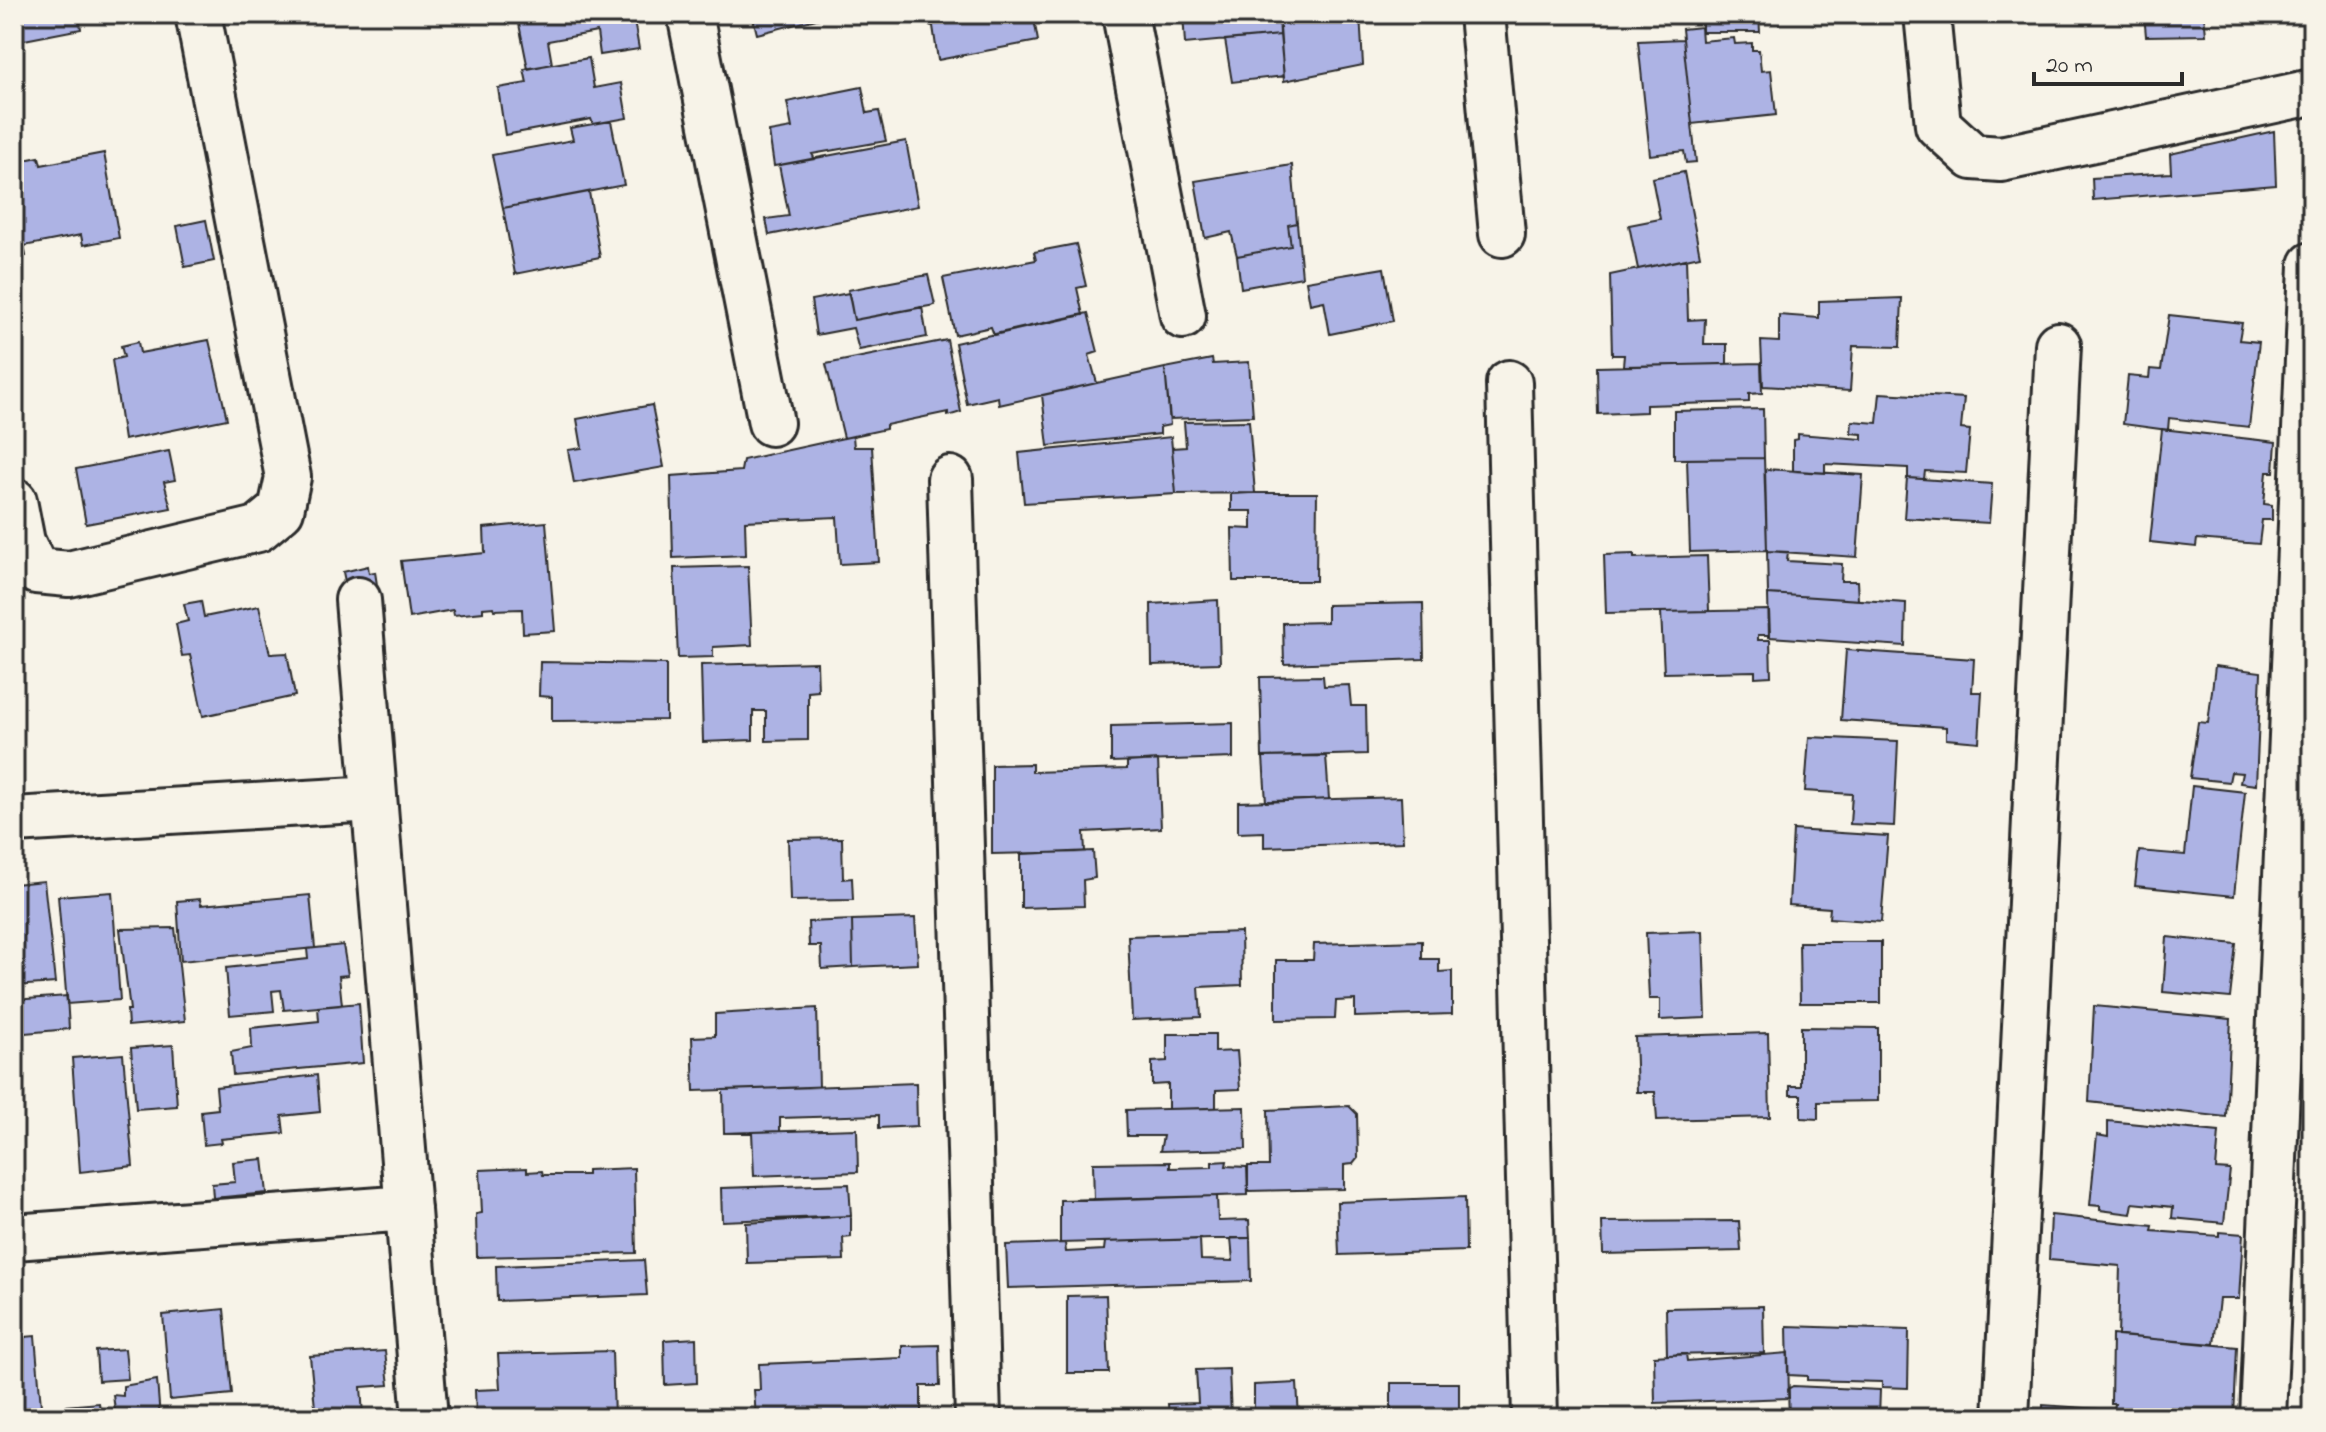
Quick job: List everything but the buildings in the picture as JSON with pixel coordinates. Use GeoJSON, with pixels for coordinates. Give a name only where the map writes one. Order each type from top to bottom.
{"type":"FeatureCollection","features":[{"type":"Feature","properties":{"kind":"street"},"geometry":{"type":"LineString","coordinates":[[14,501],[22,542],[36,571],[69,574],[258,529],[281,510],[288,477],[198,14]]}},
{"type":"Feature","properties":{"kind":"street"},"geometry":{"type":"LineString","coordinates":[[690,14],[771,423]]}},
{"type":"Feature","properties":{"kind":"street"},"geometry":{"type":"LineString","coordinates":[[1125,14],[1183,316]]}},
{"type":"Feature","properties":{"kind":"street"},"geometry":{"type":"LineString","coordinates":[[1482,14],[1502,234]]}},
{"type":"Feature","properties":{"kind":"street"},"geometry":{"type":"LineString","coordinates":[[1927,14],[1938,125],[1973,157],[2001,159],[2312,92]]}},
{"type":"Feature","properties":{"kind":"street"},"geometry":{"type":"LineString","coordinates":[[2263,1418],[2312,265]]}},
{"type":"Feature","properties":{"kind":"street"},"geometry":{"type":"LineString","coordinates":[[2006,1418],[2058,345]]}},
{"type":"Feature","properties":{"kind":"street"},"geometry":{"type":"LineString","coordinates":[[1509,383],[1535,1418]]}},
{"type":"Feature","properties":{"kind":"street"},"geometry":{"type":"LineString","coordinates":[[950,479],[978,1418]]}},
{"type":"Feature","properties":{"kind":"street"},"geometry":{"type":"LineString","coordinates":[[358,600],[425,1418]]}},
{"type":"Feature","properties":{"kind":"street"},"geometry":{"type":"LineString","coordinates":[[14,820],[374,799]]}},
{"type":"Feature","properties":{"kind":"street"},"geometry":{"type":"LineString","coordinates":[[14,1237],[408,1208]]}}]}
